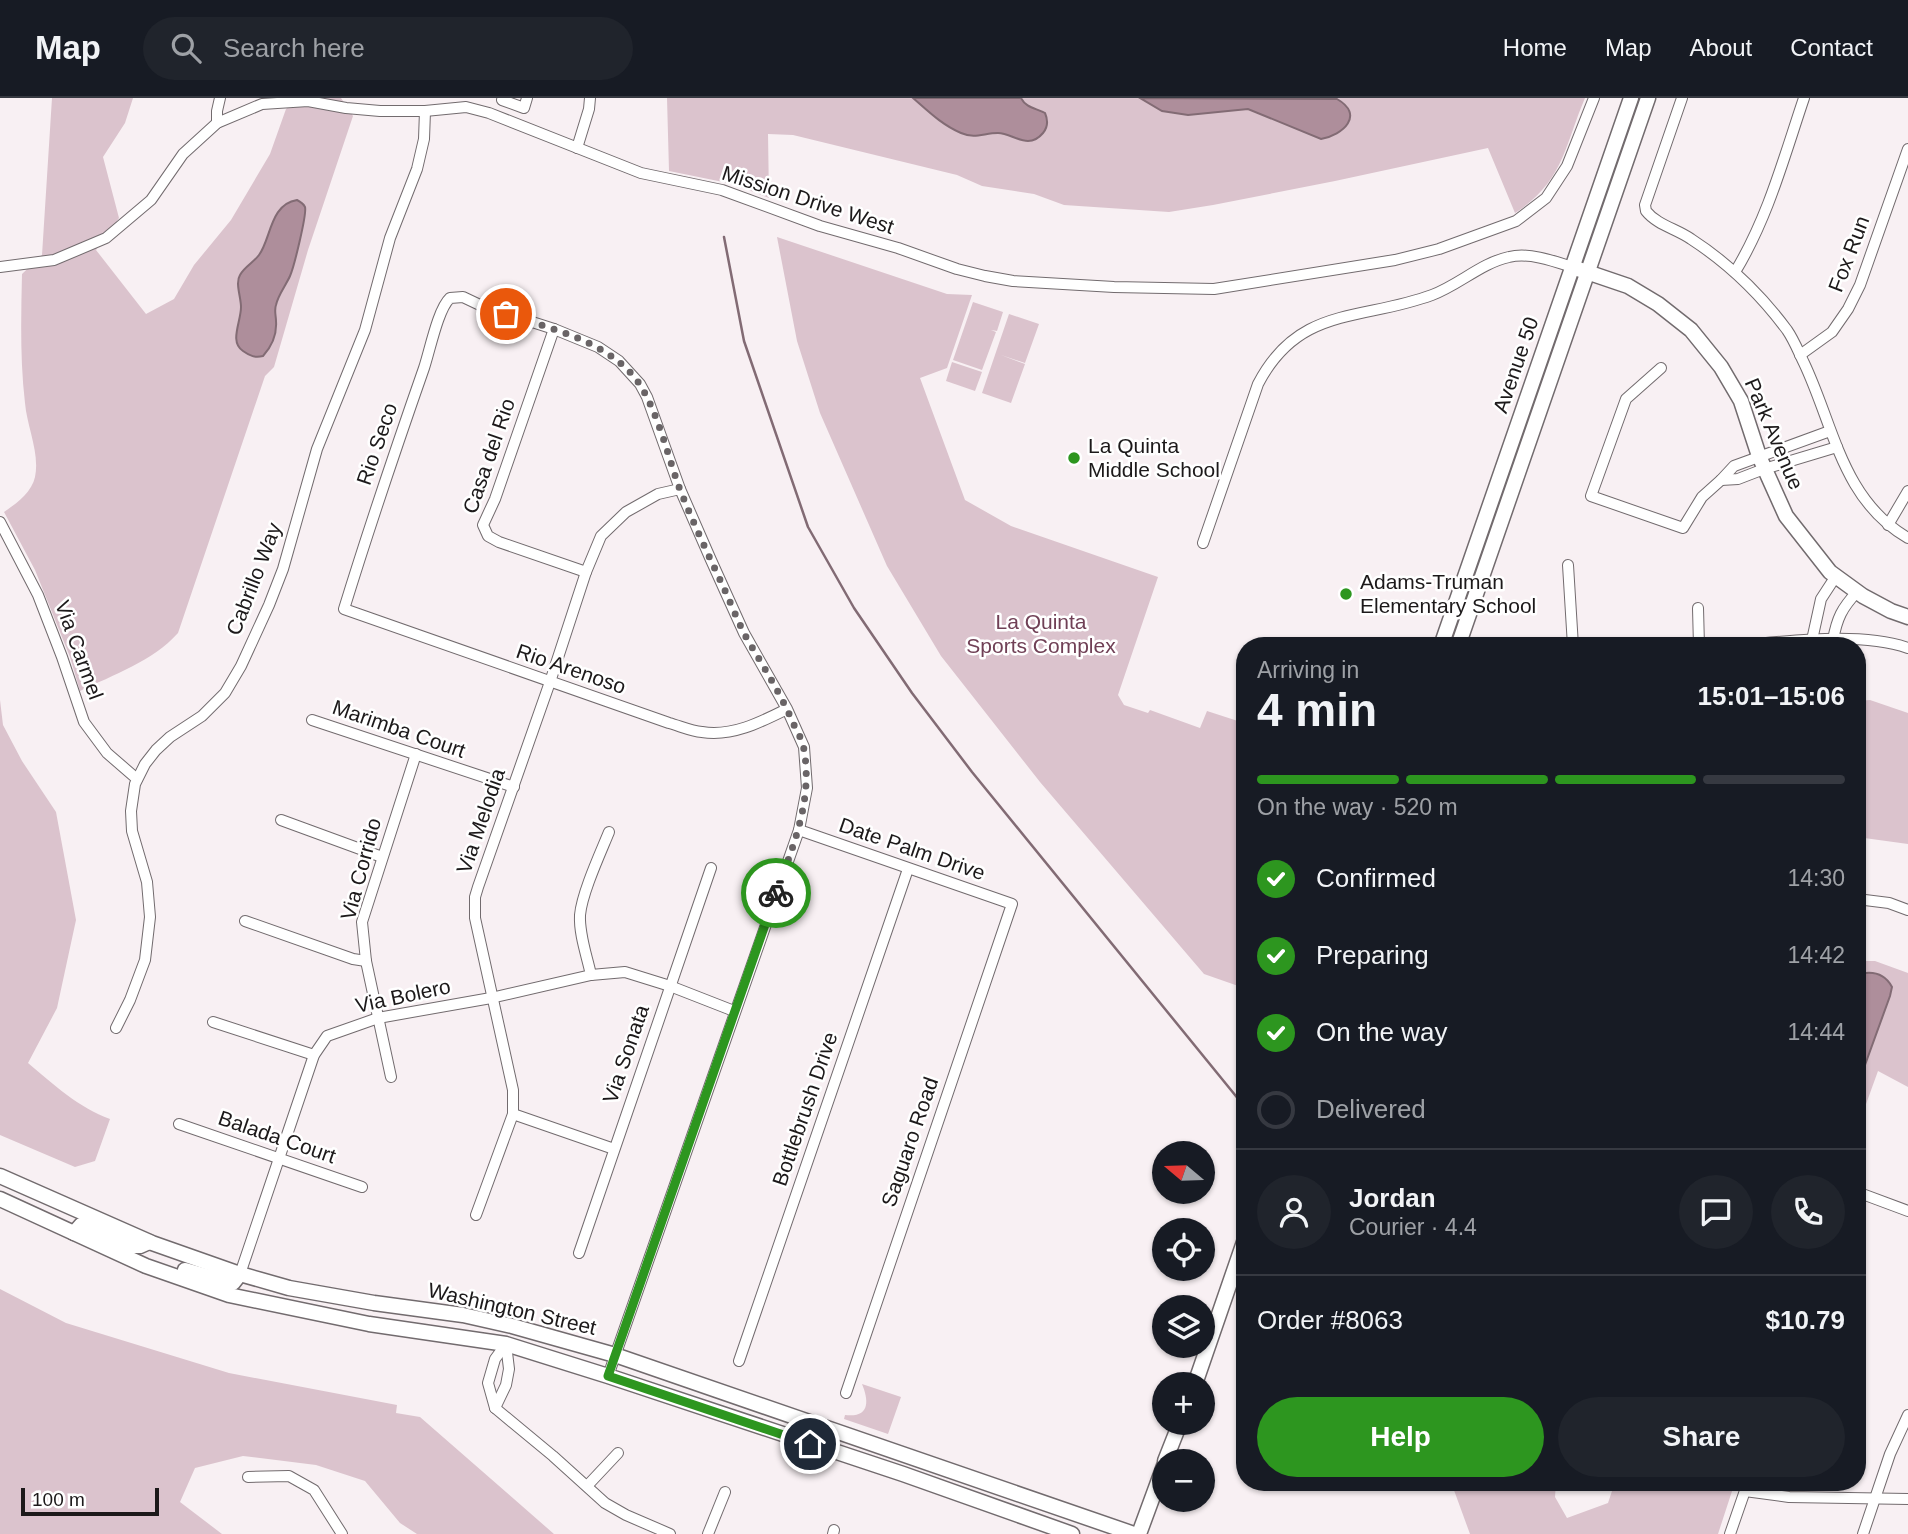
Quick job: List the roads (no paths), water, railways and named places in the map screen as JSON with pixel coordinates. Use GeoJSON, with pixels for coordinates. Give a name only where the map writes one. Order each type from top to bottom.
{"type":"FeatureCollection","features":[{"type":"Feature","properties":{"kind":"main road","name":"Avenue 50"},"geometry":{"type":"LineString","coordinates":[[1444,637],[1631,98]]}},
{"type":"Feature","properties":{"kind":"main road","name":"Avenue 50"},"geometry":{"type":"LineString","coordinates":[[1461,637],[1648,98]]}},
{"type":"Feature","properties":{"kind":"main road","name":"Park Avenue"},"geometry":{"type":"LineString","coordinates":[[1572,267],[1628,286],[1658,304],[1690,330],[1721,367],[1741,401],[1761,462],[1786,516],[1830,572],[1857,592],[1908,617]]}},
{"type":"Feature","properties":{"kind":"main road","name":"Washington Street"},"geometry":{"type":"LineString","coordinates":[[0,1177],[149,1242],[240,1275],[289,1288],[463,1315],[615,1354],[1136,1534]]}},
{"type":"Feature","properties":{"kind":"main road","name":"Washington Street"},"geometry":{"type":"LineString","coordinates":[[0,1199],[146,1266],[229,1295],[369,1324],[506,1344],[903,1474],[1072,1534]]}},
{"type":"Feature","properties":{"kind":"main road"},"geometry":{"type":"LineString","coordinates":[[74,1233],[80,1225],[85,1224],[132,1246],[149,1242]]}},
{"type":"Feature","properties":{"kind":"main road"},"geometry":{"type":"LineString","coordinates":[[1199,1372],[1236,1265]]}},
{"type":"Feature","properties":{"kind":"main road"},"geometry":{"type":"LineString","coordinates":[[167,1273],[180,1268],[233,1283],[240,1275]]}},
{"type":"Feature","properties":{"kind":"main road"},"geometry":{"type":"LineString","coordinates":[[1136,1534],[1152,1495]]}},
{"type":"Feature","properties":{"kind":"street"},"geometry":{"type":"LineString","coordinates":[[217,123],[220,98]]}},
{"type":"Feature","properties":{"kind":"street"},"geometry":{"type":"LineString","coordinates":[[577,148],[590,98]]}},
{"type":"Feature","properties":{"kind":"street","name":"Mission Drive West"},"geometry":{"type":"LineString","coordinates":[[0,267],[54,260],[106,238],[151,200],[183,154],[217,123],[262,104],[308,101],[380,111],[466,107],[518,123],[641,173],[722,190],[820,226],[985,276],[1013,281],[1114,287],[1214,289],[1395,260],[1439,249],[1516,221],[1546,198],[1567,166],[1594,98]]}},
{"type":"Feature","properties":{"kind":"street"},"geometry":{"type":"LineString","coordinates":[[1682,98],[1645,205],[1646,211],[1650,216],[1690,237],[1735,272],[1789,332],[1816,388],[1850,478],[1869,506],[1888,525],[1908,538]]}},
{"type":"Feature","properties":{"kind":"street"},"geometry":{"type":"LineString","coordinates":[[1735,272],[1756,235],[1804,98]]}},
{"type":"Feature","properties":{"kind":"street"},"geometry":{"type":"LineString","coordinates":[[502,100],[526,103]]}},
{"type":"Feature","properties":{"kind":"street","name":"Cabrillo Way"},"geometry":{"type":"LineString","coordinates":[[116,1028],[145,960],[150,916],[147,883],[133,838],[131,822],[132,798],[137,779],[156,750],[170,737],[202,716],[225,693],[241,666],[269,605],[290,548],[304,488],[317,449],[361,340],[390,238],[417,169],[424,139],[425,111]]}},
{"type":"Feature","properties":{"kind":"street","name":"Fox Run"},"geometry":{"type":"LineString","coordinates":[[1800,355],[1832,332],[1848,309],[1860,285],[1908,149]]}},
{"type":"Feature","properties":{"kind":"street","name":"Park Avenue"},"geometry":{"type":"LineString","coordinates":[[1203,543],[1258,384],[1267,367],[1285,348],[1312,327],[1334,318],[1433,294],[1485,266],[1511,256],[1534,257],[1572,267]]}},
{"type":"Feature","properties":{"kind":"street","name":"Rio Seco"},"geometry":{"type":"LineString","coordinates":[[344,608],[442,309],[450,298],[463,297],[482,306],[554,329]]}},
{"type":"Feature","properties":{"kind":"street"},"geometry":{"type":"LineString","coordinates":[[554,329],[598,347],[619,361],[648,397],[680,489],[744,633],[787,709],[804,747],[807,788],[799,830],[608,1376]]}},
{"type":"Feature","properties":{"kind":"street","name":"Casa del Rio"},"geometry":{"type":"LineString","coordinates":[[554,329],[495,499],[483,525],[488,536],[499,542],[586,572]]}},
{"type":"Feature","properties":{"kind":"street"},"geometry":{"type":"LineString","coordinates":[[1661,368],[1626,399],[1591,496],[1683,528],[1702,497],[1734,466],[1837,447]]}},
{"type":"Feature","properties":{"kind":"street"},"geometry":{"type":"LineString","coordinates":[[1761,462],[1830,431]]}},
{"type":"Feature","properties":{"kind":"street","name":"Via Melodia"},"geometry":{"type":"LineString","coordinates":[[475,1215],[513,1114],[513,1090],[475,918],[474,906],[478,887],[586,572],[601,536],[626,512],[658,494],[680,489]]}},
{"type":"Feature","properties":{"kind":"street"},"geometry":{"type":"LineString","coordinates":[[1888,525],[1908,491]]}},
{"type":"Feature","properties":{"kind":"street","name":"Via Carmel"},"geometry":{"type":"LineString","coordinates":[[0,522],[38,595],[84,722],[107,753],[137,779]]}},
{"type":"Feature","properties":{"kind":"street"},"geometry":{"type":"LineString","coordinates":[[1568,565],[1572,637]]}},
{"type":"Feature","properties":{"kind":"street"},"geometry":{"type":"LineString","coordinates":[[1813,637],[1821,599],[1836,576]]}},
{"type":"Feature","properties":{"kind":"street"},"geometry":{"type":"LineString","coordinates":[[1834,637],[1844,606],[1857,592]]}},
{"type":"Feature","properties":{"kind":"street","name":"Rio Arenoso"},"geometry":{"type":"LineString","coordinates":[[344,608],[550,682],[703,733],[728,732],[755,724],[787,709]]}},
{"type":"Feature","properties":{"kind":"street"},"geometry":{"type":"LineString","coordinates":[[1698,608],[1699,637]]}},
{"type":"Feature","properties":{"kind":"street"},"geometry":{"type":"LineString","coordinates":[[1866,640],[1908,648]]}},
{"type":"Feature","properties":{"kind":"street","name":"Marimba Court"},"geometry":{"type":"LineString","coordinates":[[312,720],[514,787]]}},
{"type":"Feature","properties":{"kind":"street","name":"Via Corrido"},"geometry":{"type":"LineString","coordinates":[[391,1077],[366,961],[362,922],[416,754]]}},
{"type":"Feature","properties":{"kind":"street"},"geometry":{"type":"LineString","coordinates":[[281,820],[382,857]]}},
{"type":"Feature","properties":{"kind":"street","name":"Date Palm Drive"},"geometry":{"type":"LineString","coordinates":[[799,830],[1012,904]]}},
{"type":"Feature","properties":{"kind":"street"},"geometry":{"type":"LineString","coordinates":[[592,975],[581,934],[580,913],[609,832]]}},
{"type":"Feature","properties":{"kind":"street","name":"Via Sonata"},"geometry":{"type":"LineString","coordinates":[[579,1253],[711,868]]}},
{"type":"Feature","properties":{"kind":"street","name":"Bottlebrush Drive"},"geometry":{"type":"LineString","coordinates":[[739,1361],[908,869]]}},
{"type":"Feature","properties":{"kind":"street"},"geometry":{"type":"LineString","coordinates":[[1866,900],[1889,903],[1908,910]]}},
{"type":"Feature","properties":{"kind":"street","name":"Saguaro Road"},"geometry":{"type":"LineString","coordinates":[[846,1392],[1012,904]]}},
{"type":"Feature","properties":{"kind":"street"},"geometry":{"type":"LineString","coordinates":[[245,921],[352,959],[366,961]]}},
{"type":"Feature","properties":{"kind":"street","name":"Via Bolero"},"geometry":{"type":"LineString","coordinates":[[240,1275],[314,1055],[327,1036],[379,1018],[491,998],[592,975],[625,972],[734,1011]]}},
{"type":"Feature","properties":{"kind":"street"},"geometry":{"type":"LineString","coordinates":[[213,1022],[314,1055]]}},
{"type":"Feature","properties":{"kind":"street"},"geometry":{"type":"LineString","coordinates":[[513,1114],[614,1149]]}},
{"type":"Feature","properties":{"kind":"street","name":"Balada Court"},"geometry":{"type":"LineString","coordinates":[[179,1124],[362,1187]]}},
{"type":"Feature","properties":{"kind":"street"},"geometry":{"type":"LineString","coordinates":[[1866,1196],[1908,1212]]}},
{"type":"Feature","properties":{"kind":"street"},"geometry":{"type":"LineString","coordinates":[[495,1408],[506,1385],[509,1369],[506,1344]]}},
{"type":"Feature","properties":{"kind":"street"},"geometry":{"type":"LineString","coordinates":[[506,1344],[495,1359],[488,1383],[495,1408],[605,1503],[670,1534]]}},
{"type":"Feature","properties":{"kind":"street"},"geometry":{"type":"LineString","coordinates":[[1863,1534],[1874,1498],[1908,1415]]}},
{"type":"Feature","properties":{"kind":"street"},"geometry":{"type":"LineString","coordinates":[[587,1486],[618,1454]]}},
{"type":"Feature","properties":{"kind":"street"},"geometry":{"type":"LineString","coordinates":[[248,1477],[289,1476],[314,1490],[342,1534]]}},
{"type":"Feature","properties":{"kind":"street"},"geometry":{"type":"LineString","coordinates":[[1730,1534],[1745,1491]]}},
{"type":"Feature","properties":{"kind":"street"},"geometry":{"type":"LineString","coordinates":[[1763,1491],[1789,1497],[1908,1499]]}},
{"type":"Feature","properties":{"kind":"street"},"geometry":{"type":"LineString","coordinates":[[708,1534],[725,1492]]}},
{"type":"Feature","properties":{"kind":"waterway"},"geometry":{"type":"LineString","coordinates":[[724,237],[744,341],[808,527],[854,608],[912,693],[972,772],[1236,1096]]}},
{"type":"Feature","properties":{"kind":"place","name":"La Quinta Middle School"},"geometry":{"type":"Point","coordinates":[1074,458]}},
{"type":"Feature","properties":{"kind":"place","name":"Adams-Truman Elementary School"},"geometry":{"type":"Point","coordinates":[1346,594]}},
{"type":"Feature","properties":{"kind":"park label","name":"La Quinta Sports Complex"},"geometry":{"type":"Point","coordinates":[1041,634]}}]}
